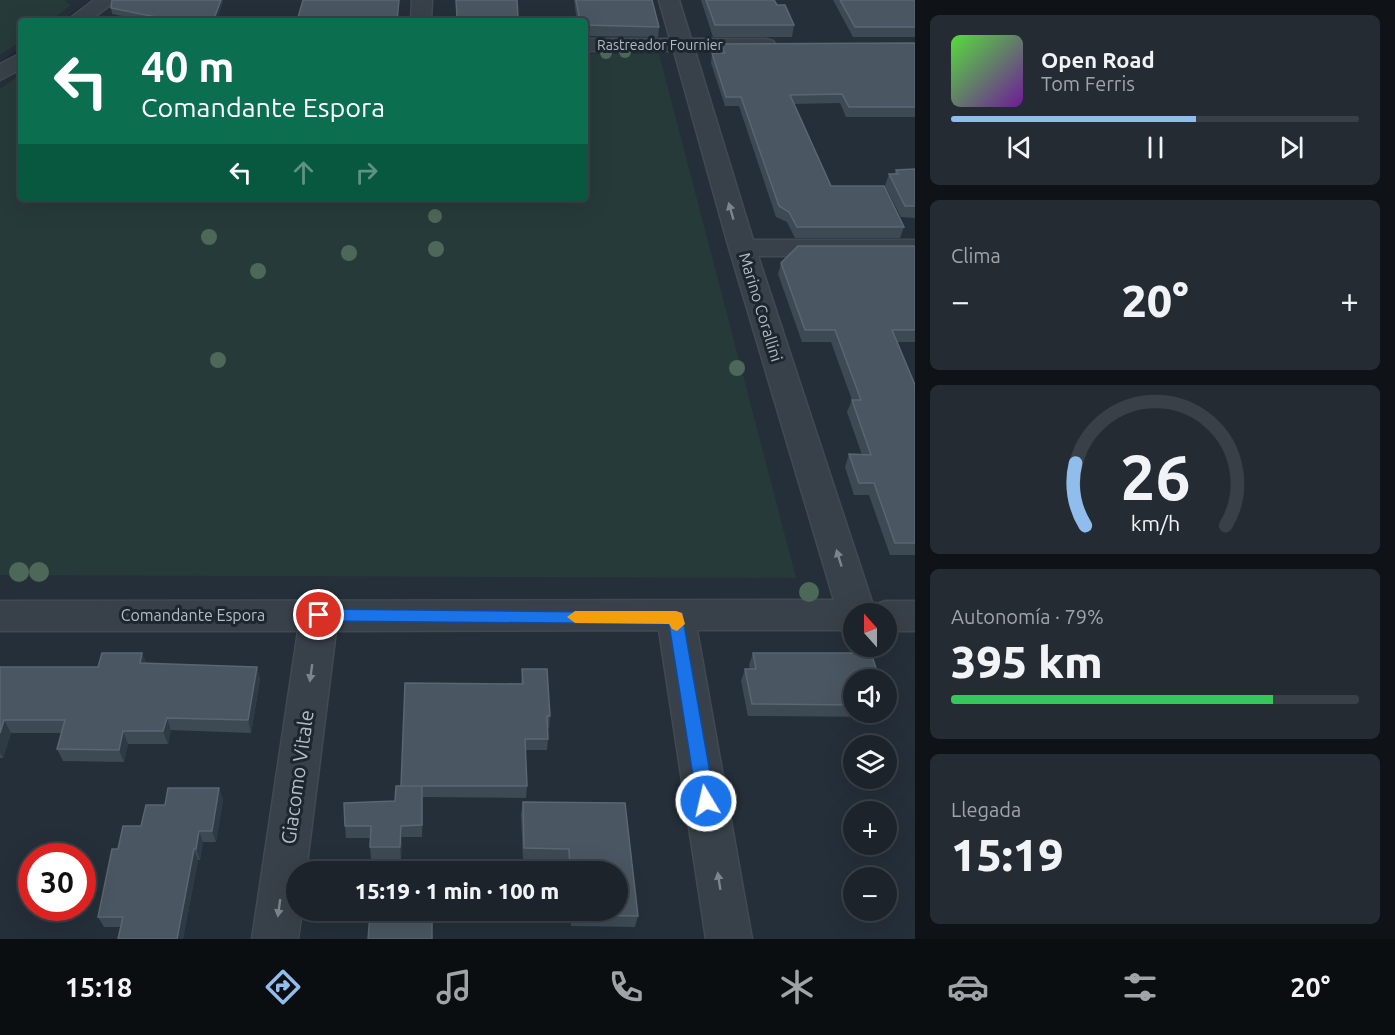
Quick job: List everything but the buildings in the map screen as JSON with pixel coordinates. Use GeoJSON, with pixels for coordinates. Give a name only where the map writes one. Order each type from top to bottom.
{"type":"FeatureCollection","features":[{"type":"Feature","properties":{"kind":"street"},"geometry":{"type":"LineString","coordinates":[[80,18],[107,0]]}},
{"type":"Feature","properties":{"kind":"street"},"geometry":{"type":"LineString","coordinates":[[420,18],[422,0]]}},
{"type":"Feature","properties":{"kind":"street","name":"Marino Corallini"},"geometry":{"type":"LineString","coordinates":[[669,0],[742,248],[852,603]]}},
{"type":"Feature","properties":{"kind":"street","name":"Rastreador Fournier"},"geometry":{"type":"LineString","coordinates":[[588,45],[787,45]]}},
{"type":"Feature","properties":{"kind":"street"},"geometry":{"type":"LineString","coordinates":[[0,74],[18,61]]}},
{"type":"Feature","properties":{"kind":"street"},"geometry":{"type":"LineString","coordinates":[[742,248],[915,249]]}},
{"type":"Feature","properties":{"kind":"street","name":"Comandante Espora"},"geometry":{"type":"LineString","coordinates":[[0,616],[676,617],[843,614]]}},
{"type":"Feature","properties":{"kind":"street","name":"Giacomo Vitale"},"geometry":{"type":"LineString","coordinates":[[275,939],[319,615]]}},
{"type":"Feature","properties":{"kind":"street"},"geometry":{"type":"LineString","coordinates":[[897,615],[915,616]]}},
{"type":"Feature","properties":{"kind":"street"},"geometry":{"type":"LineString","coordinates":[[676,617],[729,939]]}},
{"type":"Feature","properties":{"kind":"shaded area"},"geometry":{"type":"Polygon","coordinates":[[[0,0],[64,0],[71,5],[54,18],[18,18],[18,43],[0,55],[0,0]]]}},
{"type":"Feature","properties":{"kind":"shaded area"},"geometry":{"type":"Polygon","coordinates":[[[588,54],[659,54],[796,578],[0,575],[0,89],[18,76],[18,201],[588,201],[588,54]]]}},
{"type":"Feature","properties":{"kind":"waterway"},"geometry":{"type":"LineString","coordinates":[[68,18],[95,0]]}},
{"type":"Feature","properties":{"kind":"waterway"},"geometry":{"type":"LineString","coordinates":[[0,65],[18,52]]}},
{"type":"Feature","properties":{"kind":"slow traffic"},"geometry":{"type":"LineString","coordinates":[[575,617],[676,617],[677,624]]}},
{"type":"Feature","properties":{"kind":"route"},"geometry":{"type":"LineString","coordinates":[[319,615],[676,617],[706,801]]}}]}
